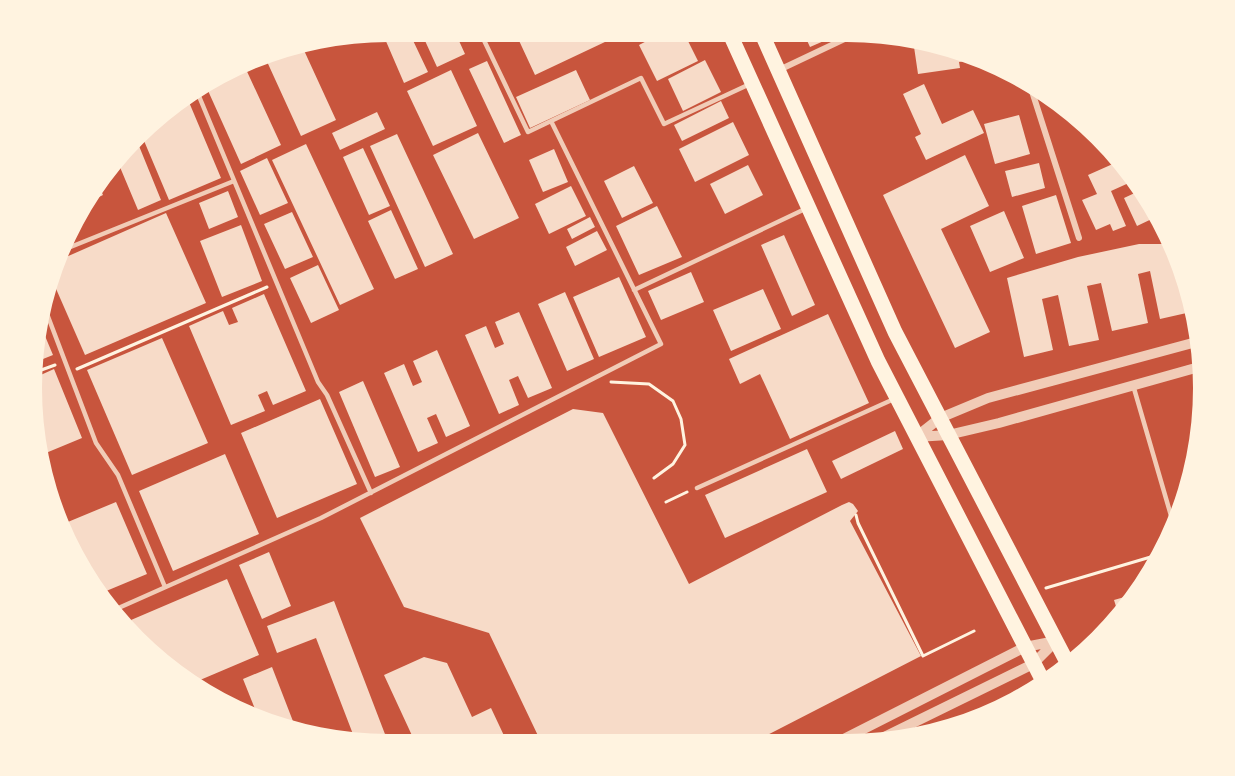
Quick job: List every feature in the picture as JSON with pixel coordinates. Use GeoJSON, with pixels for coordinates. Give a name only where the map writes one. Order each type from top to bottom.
{"type":"FeatureCollection","features":[{"type":"Feature","properties":{"kind":"main road"},"geometry":{"type":"LineString","coordinates":[[734,42],[896,398],[1040,676]]}},
{"type":"Feature","properties":{"kind":"main road"},"geometry":{"type":"LineString","coordinates":[[766,42],[887,314],[1064,657]]}},
{"type":"Feature","properties":{"kind":"street"},"geometry":{"type":"LineString","coordinates":[[778,70],[838,42]]}},
{"type":"Feature","properties":{"kind":"street"},"geometry":{"type":"LineString","coordinates":[[1034,97],[1078,238]]}},
{"type":"Feature","properties":{"kind":"street"},"geometry":{"type":"LineString","coordinates":[[916,437],[940,418],[988,398],[1190,343]]}},
{"type":"Feature","properties":{"kind":"street"},"geometry":{"type":"LineString","coordinates":[[916,437],[948,435],[999,423],[1192,369]]}},
{"type":"Feature","properties":{"kind":"street"},"geometry":{"type":"LineString","coordinates":[[854,734],[1025,647],[1056,641]]}},
{"type":"Feature","properties":{"kind":"street"},"geometry":{"type":"LineString","coordinates":[[899,730],[1033,664],[1056,641]]}},
{"type":"Feature","properties":{"kind":"lane"},"geometry":{"type":"LineString","coordinates":[[485,42],[528,132],[641,78],[664,124],[752,83]]}},
{"type":"Feature","properties":{"kind":"lane"},"geometry":{"type":"LineString","coordinates":[[200,98],[318,382],[327,395],[371,493]]}},
{"type":"Feature","properties":{"kind":"lane"},"geometry":{"type":"LineString","coordinates":[[120,607],[321,518],[661,344],[551,121]]}},
{"type":"Feature","properties":{"kind":"lane"},"geometry":{"type":"LineString","coordinates":[[73,246],[234,181]]}},
{"type":"Feature","properties":{"kind":"lane"},"geometry":{"type":"LineString","coordinates":[[634,290],[808,208]]}},
{"type":"Feature","properties":{"kind":"lane"},"geometry":{"type":"LineString","coordinates":[[49,319],[96,443],[118,475],[165,587]]}},
{"type":"Feature","properties":{"kind":"lane"},"geometry":{"type":"LineString","coordinates":[[1133,385],[1170,512]]}},
{"type":"Feature","properties":{"kind":"lane"},"geometry":{"type":"LineString","coordinates":[[697,488],[896,398]]}},
{"type":"Feature","properties":{"kind":"path"},"geometry":{"type":"LineString","coordinates":[[69,372],[277,283]]}},
{"type":"Feature","properties":{"kind":"path"},"geometry":{"type":"LineString","coordinates":[[43,369],[65,361]]}},
{"type":"Feature","properties":{"kind":"path"},"geometry":{"type":"LineString","coordinates":[[586,383],[649,384],[673,401],[681,419],[685,445],[673,464],[654,478]]}},
{"type":"Feature","properties":{"kind":"path"},"geometry":{"type":"LineString","coordinates":[[666,502],[697,488]]}},
{"type":"Feature","properties":{"kind":"path"},"geometry":{"type":"LineString","coordinates":[[855,515],[882,577],[923,656],[974,631]]}},
{"type":"Feature","properties":{"kind":"path"},"geometry":{"type":"LineString","coordinates":[[1032,592],[1149,558]]}},
{"type":"Feature","properties":{"kind":"building"},"geometry":{"type":"Polygon","coordinates":[[[386,42],[414,42],[428,72],[404,83],[386,42]]]}},
{"type":"Feature","properties":{"kind":"building"},"geometry":{"type":"Polygon","coordinates":[[[426,42],[460,42],[465,54],[437,67],[426,42]]]}},
{"type":"Feature","properties":{"kind":"building"},"geometry":{"type":"Polygon","coordinates":[[[520,42],[605,42],[535,75],[520,42]]]}},
{"type":"Feature","properties":{"kind":"building"},"geometry":{"type":"Polygon","coordinates":[[[645,42],[688,42],[698,61],[657,81],[639,45],[645,42]]]}},
{"type":"Feature","properties":{"kind":"building"},"geometry":{"type":"Polygon","coordinates":[[[808,42],[822,42],[810,47],[808,42]]]}},
{"type":"Feature","properties":{"kind":"building"},"geometry":{"type":"Polygon","coordinates":[[[914,49],[962,62],[959,62],[960,68],[918,74],[914,49]]]}},
{"type":"Feature","properties":{"kind":"building"},"geometry":{"type":"Polygon","coordinates":[[[305,52],[336,120],[301,136],[268,63],[305,52]]]}},
{"type":"Feature","properties":{"kind":"building"},"geometry":{"type":"Polygon","coordinates":[[[705,60],[721,92],[683,111],[668,79],[705,60]]]}},
{"type":"Feature","properties":{"kind":"building"},"geometry":{"type":"Polygon","coordinates":[[[487,61],[521,135],[504,143],[469,69],[487,61]]]}},
{"type":"Feature","properties":{"kind":"building"},"geometry":{"type":"Polygon","coordinates":[[[451,70],[477,126],[433,146],[407,91],[451,70]]]}},
{"type":"Feature","properties":{"kind":"building"},"geometry":{"type":"Polygon","coordinates":[[[576,70],[590,100],[530,128],[516,97],[576,70]]]}},
{"type":"Feature","properties":{"kind":"building"},"geometry":{"type":"Polygon","coordinates":[[[247,72],[281,145],[241,164],[209,92],[247,72]]]}},
{"type":"Feature","properties":{"kind":"building"},"geometry":{"type":"Polygon","coordinates":[[[924,84],[942,124],[973,110],[984,133],[926,160],[915,137],[921,134],[903,94],[924,84]]]}},
{"type":"Feature","properties":{"kind":"building"},"geometry":{"type":"Polygon","coordinates":[[[721,101],[729,118],[682,141],[674,125],[721,101]]]}},
{"type":"Feature","properties":{"kind":"building"},"geometry":{"type":"Polygon","coordinates":[[[190,104],[221,178],[169,200],[144,142],[190,104]]]}},
{"type":"Feature","properties":{"kind":"building"},"geometry":{"type":"Polygon","coordinates":[[[377,112],[385,129],[340,150],[332,133],[377,112]]]}},
{"type":"Feature","properties":{"kind":"building"},"geometry":{"type":"Polygon","coordinates":[[[1019,115],[1030,154],[995,164],[984,124],[1019,115]]]}},
{"type":"Feature","properties":{"kind":"building"},"geometry":{"type":"Polygon","coordinates":[[[733,122],[749,155],[695,182],[679,149],[733,122]]]}},
{"type":"Feature","properties":{"kind":"building"},"geometry":{"type":"Polygon","coordinates":[[[478,133],[519,218],[474,239],[433,155],[478,133]]]}},
{"type":"Feature","properties":{"kind":"building"},"geometry":{"type":"Polygon","coordinates":[[[397,134],[453,254],[425,267],[370,146],[397,134]]]}},
{"type":"Feature","properties":{"kind":"building"},"geometry":{"type":"Polygon","coordinates":[[[306,144],[374,289],[340,305],[272,160],[306,144]]]}},
{"type":"Feature","properties":{"kind":"building"},"geometry":{"type":"Polygon","coordinates":[[[139,147],[161,200],[138,210],[121,168],[139,147]]]}},
{"type":"Feature","properties":{"kind":"building"},"geometry":{"type":"Polygon","coordinates":[[[363,148],[390,206],[369,215],[343,157],[363,148]]]}},
{"type":"Feature","properties":{"kind":"building"},"geometry":{"type":"Polygon","coordinates":[[[554,149],[568,182],[543,192],[529,160],[554,149]]]}},
{"type":"Feature","properties":{"kind":"building"},"geometry":{"type":"Polygon","coordinates":[[[965,155],[989,206],[941,229],[990,332],[955,348],[883,195],[965,155]]]}},
{"type":"Feature","properties":{"kind":"building"},"geometry":{"type":"Polygon","coordinates":[[[267,158],[288,203],[260,215],[240,171],[267,158]]]}},
{"type":"Feature","properties":{"kind":"building"},"geometry":{"type":"Polygon","coordinates":[[[1039,163],[1045,188],[1012,197],[1005,171],[1039,163]]]}},
{"type":"Feature","properties":{"kind":"building"},"geometry":{"type":"Polygon","coordinates":[[[748,165],[763,195],[725,214],[710,184],[748,165]]]}},
{"type":"Feature","properties":{"kind":"building"},"geometry":{"type":"Polygon","coordinates":[[[1111,165],[1122,177],[1127,184],[1111,191],[1126,226],[1113,231],[1110,224],[1096,230],[1082,200],[1097,194],[1088,175],[1111,165]]]}},
{"type":"Feature","properties":{"kind":"building"},"geometry":{"type":"Polygon","coordinates":[[[634,166],[653,203],[622,218],[604,181],[634,166]]]}},
{"type":"Feature","properties":{"kind":"building"},"geometry":{"type":"Polygon","coordinates":[[[571,186],[586,216],[549,234],[535,204],[571,186]]]}},
{"type":"Feature","properties":{"kind":"building"},"geometry":{"type":"Polygon","coordinates":[[[228,191],[238,217],[209,229],[199,203],[228,191]]]}},
{"type":"Feature","properties":{"kind":"building"},"geometry":{"type":"Polygon","coordinates":[[[1133,194],[1150,220],[1137,226],[1124,198],[1133,194]]]}},
{"type":"Feature","properties":{"kind":"building"},"geometry":{"type":"Polygon","coordinates":[[[1056,195],[1071,243],[1036,254],[1022,206],[1056,195]]]}},
{"type":"Feature","properties":{"kind":"building"},"geometry":{"type":"Polygon","coordinates":[[[657,206],[682,257],[639,275],[616,226],[657,206]]]}},
{"type":"Feature","properties":{"kind":"building"},"geometry":{"type":"Polygon","coordinates":[[[391,210],[418,269],[395,279],[368,221],[391,210]]]}},
{"type":"Feature","properties":{"kind":"building"},"geometry":{"type":"Polygon","coordinates":[[[1004,211],[1024,258],[990,272],[970,226],[1004,211]]]}},
{"type":"Feature","properties":{"kind":"building"},"geometry":{"type":"Polygon","coordinates":[[[292,212],[313,257],[285,269],[264,224],[292,212]]]}},
{"type":"Feature","properties":{"kind":"building"},"geometry":{"type":"Polygon","coordinates":[[[166,213],[206,303],[85,355],[56,290],[68,256],[166,213]]]}},
{"type":"Feature","properties":{"kind":"building"},"geometry":{"type":"Polygon","coordinates":[[[590,217],[595,227],[572,239],[567,229],[590,217]]]}},
{"type":"Feature","properties":{"kind":"building"},"geometry":{"type":"Polygon","coordinates":[[[241,225],[262,281],[222,297],[200,241],[241,225]]]}},
{"type":"Feature","properties":{"kind":"building"},"geometry":{"type":"Polygon","coordinates":[[[597,231],[607,250],[575,266],[566,247],[597,231]]]}},
{"type":"Feature","properties":{"kind":"building"},"geometry":{"type":"Polygon","coordinates":[[[784,235],[815,305],[792,316],[761,245],[784,235]]]}},
{"type":"Feature","properties":{"kind":"building"},"geometry":{"type":"Polygon","coordinates":[[[1139,244],[1161,244],[1175,277],[1185,313],[1160,319],[1150,271],[1138,274],[1148,323],[1112,331],[1101,283],[1087,286],[1099,340],[1069,346],[1058,295],[1042,299],[1053,350],[1024,357],[1007,278],[1078,257],[1139,244]]]}},
{"type":"Feature","properties":{"kind":"building"},"geometry":{"type":"Polygon","coordinates":[[[318,265],[339,310],[311,323],[290,278],[318,265]]]}},
{"type":"Feature","properties":{"kind":"building"},"geometry":{"type":"Polygon","coordinates":[[[691,272],[704,302],[661,320],[648,291],[691,272]]]}},
{"type":"Feature","properties":{"kind":"building"},"geometry":{"type":"Polygon","coordinates":[[[619,277],[646,337],[599,357],[573,297],[619,277]]]}},
{"type":"Feature","properties":{"kind":"building"},"geometry":{"type":"Polygon","coordinates":[[[763,289],[781,329],[731,351],[713,310],[763,289]]]}},
{"type":"Feature","properties":{"kind":"building"},"geometry":{"type":"Polygon","coordinates":[[[565,292],[594,359],[567,371],[538,304],[565,292]]]}},
{"type":"Feature","properties":{"kind":"building"},"geometry":{"type":"Polygon","coordinates":[[[264,294],[306,391],[273,405],[267,391],[258,395],[265,411],[231,425],[189,326],[223,311],[229,325],[238,322],[232,308],[264,294]]]}},
{"type":"Feature","properties":{"kind":"building"},"geometry":{"type":"Polygon","coordinates":[[[519,312],[552,388],[528,398],[518,376],[509,380],[519,405],[499,414],[465,335],[486,326],[495,348],[504,344],[495,322],[519,312]]]}},
{"type":"Feature","properties":{"kind":"building"},"geometry":{"type":"Polygon","coordinates":[[[828,314],[869,403],[790,439],[760,374],[740,384],[729,359],[828,314]]]}},
{"type":"Feature","properties":{"kind":"building"},"geometry":{"type":"Polygon","coordinates":[[[46,338],[53,355],[44,359],[46,338]]]}},
{"type":"Feature","properties":{"kind":"building"},"geometry":{"type":"Polygon","coordinates":[[[162,338],[208,443],[132,475],[87,370],[162,338]]]}},
{"type":"Feature","properties":{"kind":"building"},"geometry":{"type":"Polygon","coordinates":[[[437,350],[470,426],[446,437],[436,414],[427,418],[438,443],[418,452],[384,373],[404,364],[413,386],[422,382],[413,361],[437,350]]]}},
{"type":"Feature","properties":{"kind":"building"},"geometry":{"type":"Polygon","coordinates":[[[54,369],[82,438],[48,452],[43,411],[43,374],[54,369]]]}},
{"type":"Feature","properties":{"kind":"building"},"geometry":{"type":"Polygon","coordinates":[[[363,381],[400,467],[375,477],[339,392],[363,381]]]}},
{"type":"Feature","properties":{"kind":"building"},"geometry":{"type":"Polygon","coordinates":[[[320,399],[357,484],[277,518],[241,433],[320,399]]]}},
{"type":"Feature","properties":{"kind":"building"},"geometry":{"type":"Polygon","coordinates":[[[573,409],[603,413],[689,584],[849,502],[858,511],[850,521],[921,656],[769,734],[537,734],[489,633],[404,607],[360,518],[573,409]]]}},
{"type":"Feature","properties":{"kind":"building"},"geometry":{"type":"Polygon","coordinates":[[[895,431],[903,449],[841,479],[832,461],[895,431]]]}},
{"type":"Feature","properties":{"kind":"building"},"geometry":{"type":"Polygon","coordinates":[[[807,449],[827,492],[725,538],[705,495],[807,449]]]}},
{"type":"Feature","properties":{"kind":"building"},"geometry":{"type":"Polygon","coordinates":[[[225,454],[259,534],[173,571],[139,491],[225,454]]]}},
{"type":"Feature","properties":{"kind":"building"},"geometry":{"type":"Polygon","coordinates":[[[116,502],[147,574],[107,591],[88,561],[69,522],[116,502]]]}},
{"type":"Feature","properties":{"kind":"building"},"geometry":{"type":"Polygon","coordinates":[[[269,552],[291,606],[262,619],[239,565],[269,552]]]}},
{"type":"Feature","properties":{"kind":"building"},"geometry":{"type":"Polygon","coordinates":[[[227,579],[259,655],[201,679],[177,663],[131,620],[227,579]]]}},
{"type":"Feature","properties":{"kind":"building"},"geometry":{"type":"Polygon","coordinates":[[[1123,597],[1116,606],[1114,600],[1123,597]]]}},
{"type":"Feature","properties":{"kind":"building"},"geometry":{"type":"Polygon","coordinates":[[[334,601],[385,734],[352,732],[316,638],[277,653],[267,626],[334,601]]]}},
{"type":"Feature","properties":{"kind":"building"},"geometry":{"type":"Polygon","coordinates":[[[424,657],[447,663],[472,717],[491,708],[503,734],[411,734],[384,675],[424,657]]]}},
{"type":"Feature","properties":{"kind":"building"},"geometry":{"type":"Polygon","coordinates":[[[272,667],[293,720],[254,707],[243,679],[272,667]]]}}]}
